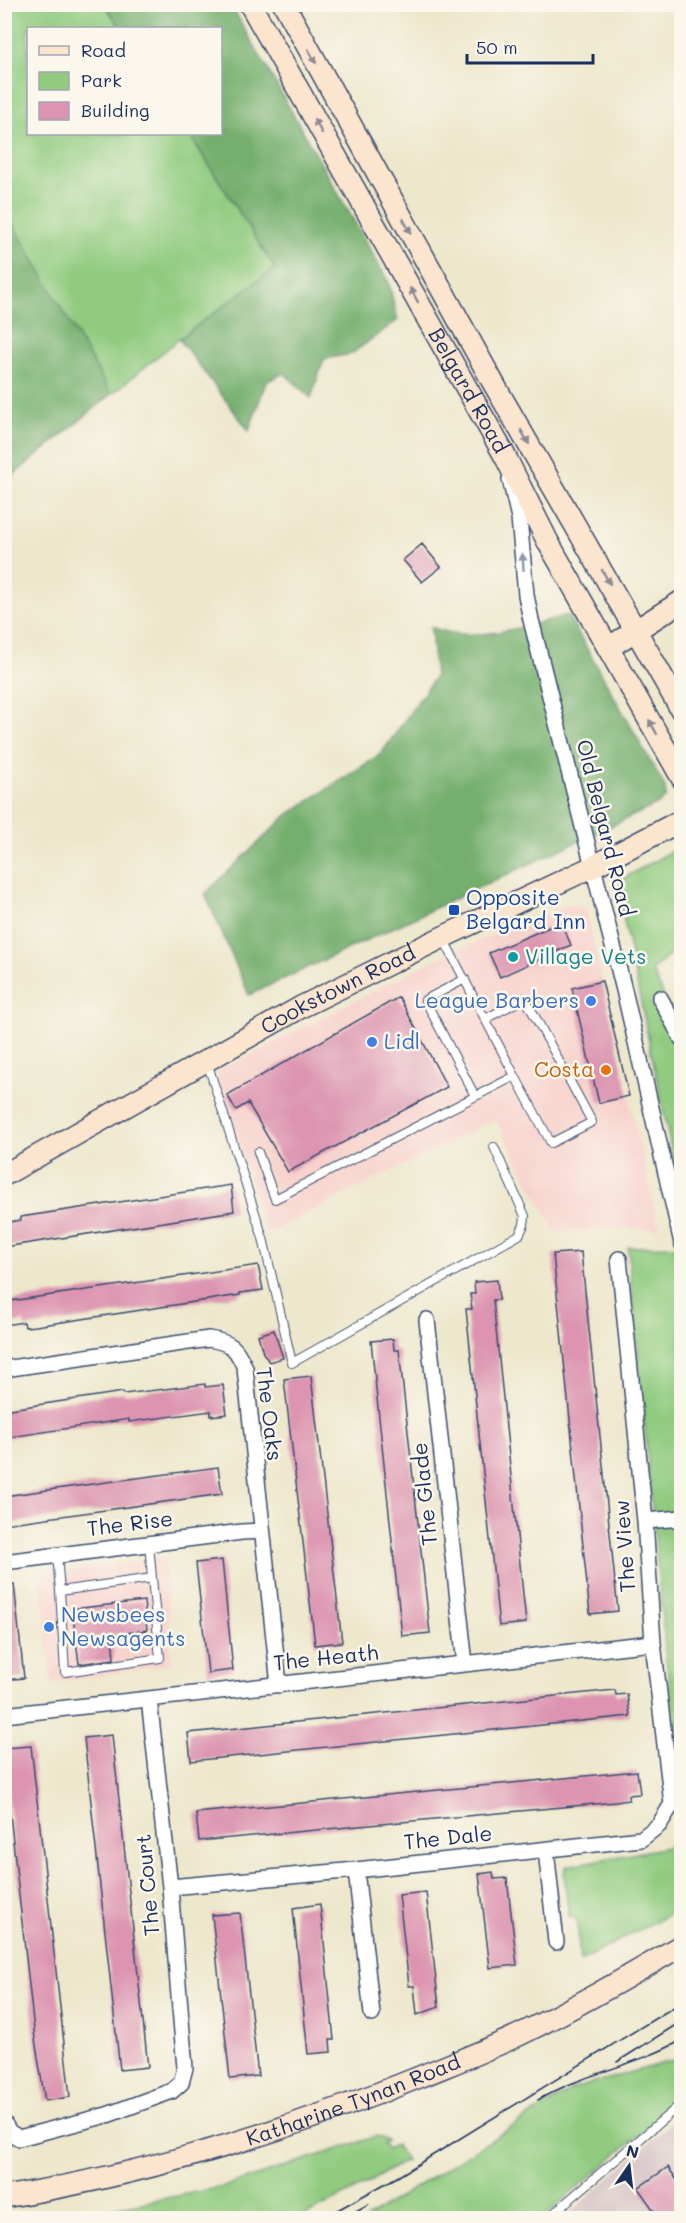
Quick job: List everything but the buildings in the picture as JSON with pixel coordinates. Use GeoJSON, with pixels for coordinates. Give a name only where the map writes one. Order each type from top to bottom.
{"type":"FeatureCollection","features":[{"type":"Feature","properties":{"kind":"main road","name":"Belgard Road"},"geometry":{"type":"LineString","coordinates":[[250,4],[505,456],[548,542],[681,778]]}},
{"type":"Feature","properties":{"kind":"main road","name":"Belgard Road"},"geometry":{"type":"LineString","coordinates":[[284,4],[495,386],[637,630],[681,711]]}},
{"type":"Feature","properties":{"kind":"main road"},"geometry":{"type":"LineString","coordinates":[[608,648],[681,601]]}},
{"type":"Feature","properties":{"kind":"main road","name":"Cookstown Road"},"geometry":{"type":"LineString","coordinates":[[4,1175],[303,1006],[592,867],[681,820]]}},
{"type":"Feature","properties":{"kind":"main road","name":"Katharine Tynan Road"},"geometry":{"type":"LineString","coordinates":[[4,2197],[165,2164],[258,2138],[324,2115],[522,2034],[681,1945]]}},
{"type":"Feature","properties":{"kind":"street","name":"Old Belgard Road"},"geometry":{"type":"LineString","coordinates":[[505,456],[519,518],[526,595],[531,620],[624,990],[681,1242]]}},
{"type":"Feature","properties":{"kind":"street"},"geometry":{"type":"LineString","coordinates":[[660,998],[681,1039]]}},
{"type":"Feature","properties":{"kind":"street","name":"The View"},"geometry":{"type":"LineString","coordinates":[[619,1259],[645,1521],[653,1643],[672,1804],[658,1825]]}},
{"type":"Feature","properties":{"kind":"street","name":"The Glade"},"geometry":{"type":"LineString","coordinates":[[427,1320],[465,1664]]}},
{"type":"Feature","properties":{"kind":"street","name":"The Oaks"},"geometry":{"type":"LineString","coordinates":[[4,1369],[209,1339],[227,1342],[238,1352],[245,1368],[279,1685]]}},
{"type":"Feature","properties":{"kind":"street"},"geometry":{"type":"LineString","coordinates":[[645,1521],[681,1518]]}},
{"type":"Feature","properties":{"kind":"street","name":"The Rise"},"geometry":{"type":"LineString","coordinates":[[4,1562],[262,1531]]}},
{"type":"Feature","properties":{"kind":"street","name":"The Heath"},"geometry":{"type":"LineString","coordinates":[[4,1715],[653,1643]]}},
{"type":"Feature","properties":{"kind":"street","name":"The Court"},"geometry":{"type":"LineString","coordinates":[[4,2123],[9,2132],[20,2138],[106,2115],[172,2091],[181,2083],[185,2068],[170,1887],[149,1699]]}},
{"type":"Feature","properties":{"kind":"street","name":"The Dale"},"geometry":{"type":"LineString","coordinates":[[170,1887],[356,1870],[641,1839],[658,1825]]}},
{"type":"Feature","properties":{"kind":"street"},"geometry":{"type":"LineString","coordinates":[[546,1850],[556,1942]]}},
{"type":"Feature","properties":{"kind":"street"},"geometry":{"type":"LineString","coordinates":[[356,1870],[372,2014]]}},
{"type":"Feature","properties":{"kind":"lane"},"geometry":{"type":"LineString","coordinates":[[443,937],[515,1076],[551,1143],[592,1122],[525,998],[485,1018]]}},
{"type":"Feature","properties":{"kind":"lane"},"geometry":{"type":"LineString","coordinates":[[465,979],[425,1000],[475,1096]]}},
{"type":"Feature","properties":{"kind":"lane"},"geometry":{"type":"LineString","coordinates":[[207,1061],[263,1238],[292,1363],[519,1234],[524,1225],[525,1216],[495,1147]]}},
{"type":"Feature","properties":{"kind":"lane"},"geometry":{"type":"LineString","coordinates":[[258,1152],[275,1199],[515,1076]]}},
{"type":"Feature","properties":{"kind":"lane"},"geometry":{"type":"LineString","coordinates":[[57,1555],[65,1672],[160,1658],[149,1543]]}},
{"type":"Feature","properties":{"kind":"lane"},"geometry":{"type":"LineString","coordinates":[[60,1591],[152,1578]]}},
{"type":"Feature","properties":{"kind":"lane"},"geometry":{"type":"LineString","coordinates":[[548,2218],[681,2103]]}},
{"type":"Feature","properties":{"kind":"shaded area"},"geometry":{"type":"Polygon","coordinates":[[[570,904],[586,909],[659,1228],[555,1231],[495,1119],[267,1234],[216,1072],[440,957],[570,904]]]}},
{"type":"Feature","properties":{"kind":"shaded area"},"geometry":{"type":"Polygon","coordinates":[[[165,1558],[172,1664],[52,1683],[40,1575],[165,1558]]]}},
{"type":"Feature","properties":{"kind":"shaded area"},"geometry":{"type":"Polygon","coordinates":[[[681,2114],[681,2218],[564,2218],[681,2114]]]}},
{"type":"Feature","properties":{"kind":"green space"},"geometry":{"type":"Polygon","coordinates":[[[4,5],[105,5],[120,27],[27,27],[27,135],[190,135],[275,268],[179,339],[6,481],[4,5]]]}},
{"type":"Feature","properties":{"kind":"green space"},"geometry":{"type":"Polygon","coordinates":[[[105,5],[231,5],[388,281],[398,320],[351,354],[324,359],[311,398],[284,373],[266,382],[249,431],[179,339],[275,268],[190,135],[222,135],[222,27],[120,27],[105,5]]]}},
{"type":"Feature","properties":{"kind":"green space"},"geometry":{"type":"Polygon","coordinates":[[[5,210],[111,394],[6,481],[4,480],[5,210]]]}},
{"type":"Feature","properties":{"kind":"green space"},"geometry":{"type":"Polygon","coordinates":[[[568,615],[665,787],[666,797],[658,804],[249,995],[205,894],[287,815],[381,754],[435,677],[431,627],[447,632],[481,634],[499,632],[568,615]]]}},
{"type":"Feature","properties":{"kind":"green space"},"geometry":{"type":"Polygon","coordinates":[[[681,846],[681,946],[652,970],[681,1035],[681,1196],[618,892],[624,878],[681,846]]]}},
{"type":"Feature","properties":{"kind":"green space"},"geometry":{"type":"Polygon","coordinates":[[[674,1246],[681,1277],[681,1767],[666,1659],[628,1247],[674,1246]]]}},
{"type":"Feature","properties":{"kind":"green space"},"geometry":{"type":"Polygon","coordinates":[[[681,1819],[681,1908],[580,1961],[577,1919],[569,1917],[564,1872],[567,1866],[668,1847],[678,1831],[681,1819]]]}},
{"type":"Feature","properties":{"kind":"green space"},"geometry":{"type":"Polygon","coordinates":[[[681,2058],[681,2099],[542,2218],[366,2218],[573,2089],[681,2058]]]}},
{"type":"Feature","properties":{"kind":"green space"},"geometry":{"type":"Polygon","coordinates":[[[377,2136],[387,2141],[384,2144],[387,2149],[396,2145],[406,2160],[366,2184],[300,2218],[64,2218],[223,2187],[377,2136]]]}},
{"type":"Feature","properties":{"kind":"tram line"},"geometry":{"type":"LineString","coordinates":[[323,2218],[399,2176],[682,2002]]}},
{"type":"Feature","properties":{"kind":"tram line"},"geometry":{"type":"LineString","coordinates":[[617,2062],[682,2021]]}},
{"type":"Feature","properties":{"kind":"tram line"},"geometry":{"type":"LineString","coordinates":[[538,2100],[573,2083],[646,2057],[682,2040]]}},
{"type":"Feature","properties":{"kind":"tram line"},"geometry":{"type":"LineString","coordinates":[[343,2218],[369,2204]]}},
{"type":"Feature","properties":{"kind":"place","name":"Opposite Belgard Inn"},"geometry":{"type":"Point","coordinates":[454,910]}},
{"type":"Feature","properties":{"kind":"place","name":"Village Vets"},"geometry":{"type":"Point","coordinates":[513,957]}},
{"type":"Feature","properties":{"kind":"place","name":"League Barbers"},"geometry":{"type":"Point","coordinates":[591,1001]}},
{"type":"Feature","properties":{"kind":"place","name":"Lidl"},"geometry":{"type":"Point","coordinates":[372,1042]}},
{"type":"Feature","properties":{"kind":"place","name":"Costa"},"geometry":{"type":"Point","coordinates":[606,1070]}},
{"type":"Feature","properties":{"kind":"place","name":"Newsbees Newsagents"},"geometry":{"type":"Point","coordinates":[49,1627]}}]}
